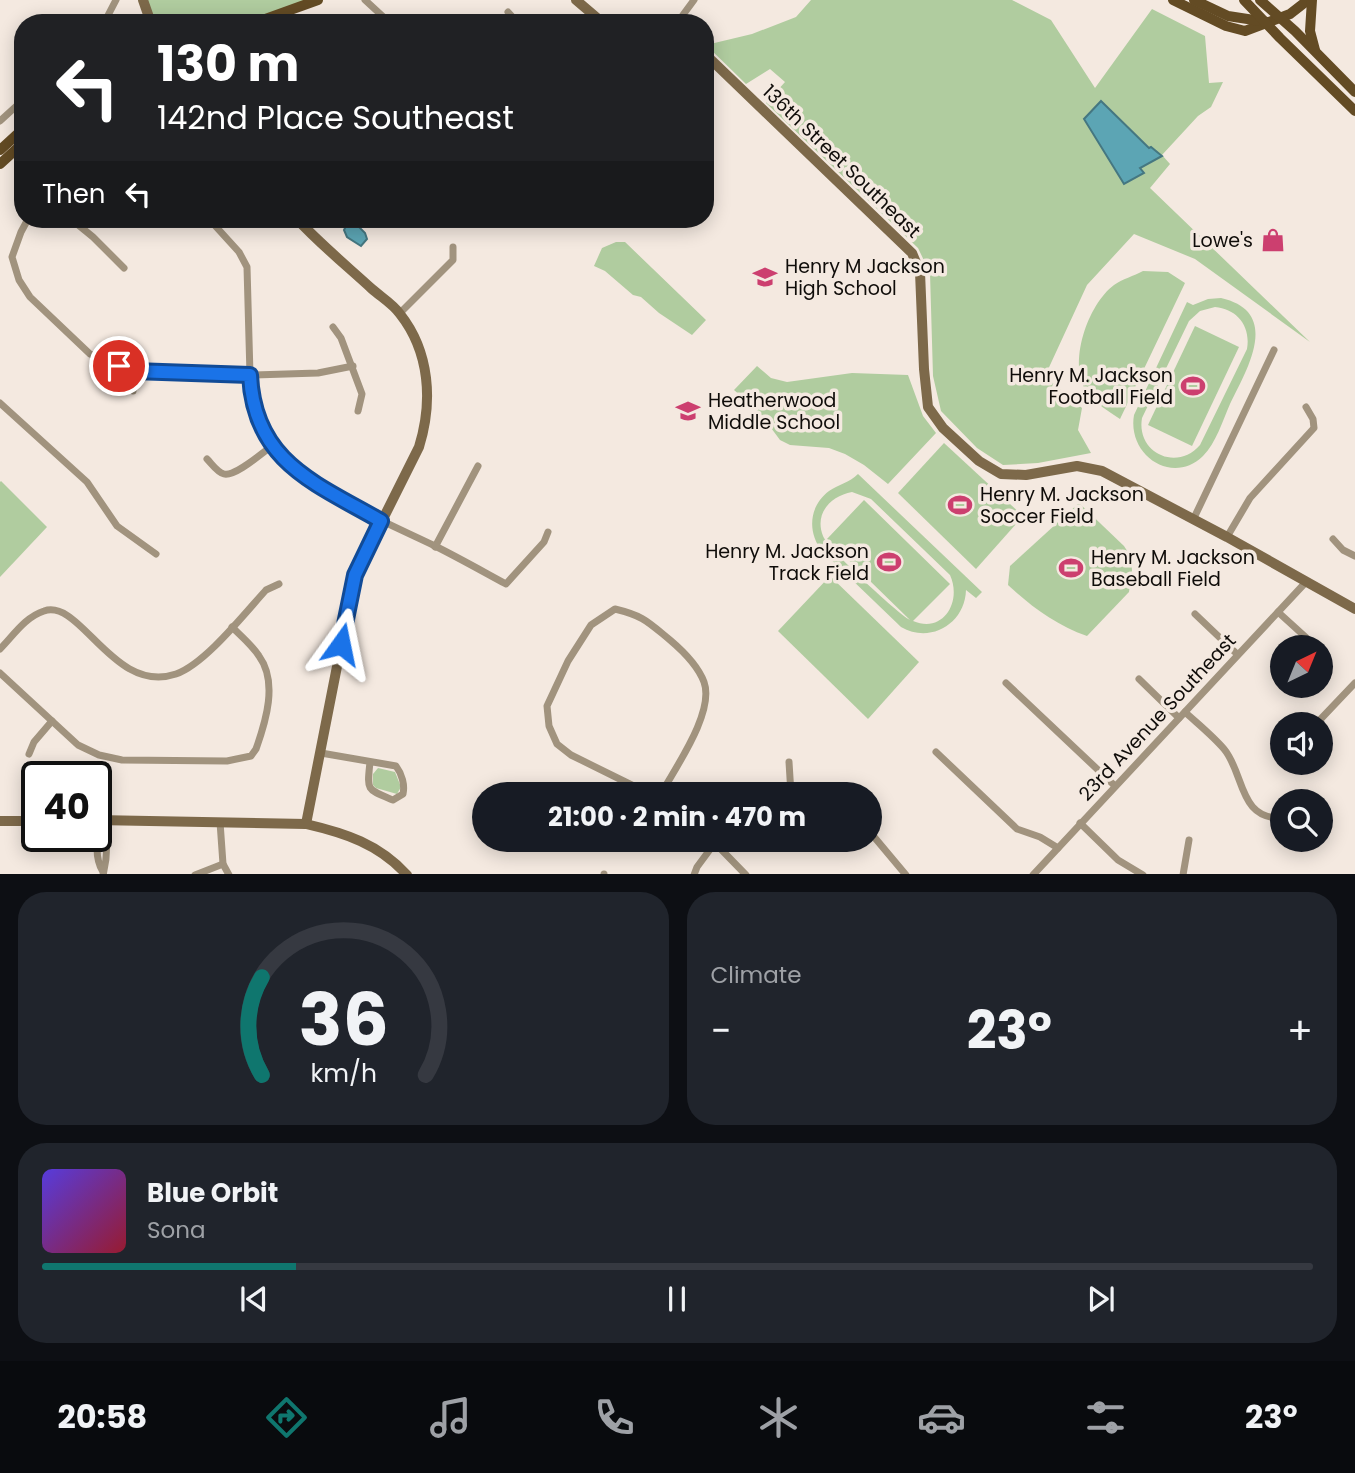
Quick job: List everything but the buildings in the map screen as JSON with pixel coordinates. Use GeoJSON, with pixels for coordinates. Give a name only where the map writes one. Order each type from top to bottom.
{"type":"FeatureCollection","features":[{"type":"Feature","properties":{"kind":"main road"},"geometry":{"type":"LineString","coordinates":[[279,14],[318,0]]}},
{"type":"Feature","properties":{"kind":"main road"},"geometry":{"type":"LineString","coordinates":[[1172,0],[1226,26],[1245,32],[1290,14],[1310,0]]}},
{"type":"Feature","properties":{"kind":"main road"},"geometry":{"type":"LineString","coordinates":[[1194,0],[1228,16],[1267,22]]}},
{"type":"Feature","properties":{"kind":"main road"},"geometry":{"type":"LineString","coordinates":[[1244,0],[1355,111]]}},
{"type":"Feature","properties":{"kind":"main road"},"geometry":{"type":"LineString","coordinates":[[1260,0],[1355,92]]}},
{"type":"Feature","properties":{"kind":"main road"},"geometry":{"type":"LineString","coordinates":[[1310,0],[1315,53]]}},
{"type":"Feature","properties":{"kind":"main road"},"geometry":{"type":"LineString","coordinates":[[0,150],[14,137]]}},
{"type":"Feature","properties":{"kind":"main road"},"geometry":{"type":"LineString","coordinates":[[0,164],[14,151]]}},
{"type":"Feature","properties":{"kind":"street"},"geometry":{"type":"LineString","coordinates":[[365,0],[380,14]]}},
{"type":"Feature","properties":{"kind":"street"},"geometry":{"type":"LineString","coordinates":[[576,0],[592,14]]}},
{"type":"Feature","properties":{"kind":"street","name":"136th Street Southeast"},"geometry":{"type":"LineString","coordinates":[[714,63],[912,253],[920,272],[928,407],[943,428],[979,461],[1000,474],[1026,475],[1077,466],[1102,471],[1355,609]]}},
{"type":"Feature","properties":{"kind":"street"},"geometry":{"type":"LineString","coordinates":[[0,121],[14,108]]}},
{"type":"Feature","properties":{"kind":"street"},"geometry":{"type":"LineString","coordinates":[[23,228],[12,257],[19,280],[30,297],[90,354],[133,371],[250,375],[318,373],[353,366]]}},
{"type":"Feature","properties":{"kind":"street"},"geometry":{"type":"LineString","coordinates":[[82,228],[124,268]]}},
{"type":"Feature","properties":{"kind":"street"},"geometry":{"type":"LineString","coordinates":[[217,228],[239,252],[247,267],[250,375],[254,411],[272,446],[285,462],[306,479],[381,521],[506,584],[544,542],[548,532]]}},
{"type":"Feature","properties":{"kind":"street"},"geometry":{"type":"LineString","coordinates":[[305,228],[400,313],[420,349],[428,398],[426,425],[419,447],[355,575],[306,824]]}},
{"type":"Feature","properties":{"kind":"street"},"geometry":{"type":"LineString","coordinates":[[400,313],[453,260],[453,247]]}},
{"type":"Feature","properties":{"kind":"street"},"geometry":{"type":"LineString","coordinates":[[333,327],[341,338],[362,394],[358,411]]}},
{"type":"Feature","properties":{"kind":"street"},"geometry":{"type":"LineString","coordinates":[[1193,520],[1274,350]]}},
{"type":"Feature","properties":{"kind":"street"},"geometry":{"type":"LineString","coordinates":[[133,371],[133,391]]}},
{"type":"Feature","properties":{"kind":"street"},"geometry":{"type":"LineString","coordinates":[[1,406],[87,482],[117,526],[156,554]]}},
{"type":"Feature","properties":{"kind":"street"},"geometry":{"type":"LineString","coordinates":[[1227,537],[1250,498],[1314,428],[1313,419],[1306,407]]}},
{"type":"Feature","properties":{"kind":"street"},"geometry":{"type":"LineString","coordinates":[[207,459],[215,469],[225,474],[233,474],[272,446]]}},
{"type":"Feature","properties":{"kind":"street"},"geometry":{"type":"LineString","coordinates":[[435,547],[478,466]]}},
{"type":"Feature","properties":{"kind":"street"},"geometry":{"type":"LineString","coordinates":[[1333,539],[1343,550],[1355,556]]}},
{"type":"Feature","properties":{"kind":"street","name":"23rd Avenue Southeast"},"geometry":{"type":"LineString","coordinates":[[1033,874],[1306,582]]}},
{"type":"Feature","properties":{"kind":"street"},"geometry":{"type":"LineString","coordinates":[[0,649],[28,620],[42,611],[52,609],[74,621],[119,663],[138,674],[162,677],[178,673],[196,662],[267,590],[279,584]]}},
{"type":"Feature","properties":{"kind":"street"},"geometry":{"type":"LineString","coordinates":[[626,782],[571,755],[556,744],[549,726],[547,706],[568,661],[591,625],[615,609],[640,615],[651,624],[694,664],[704,682],[702,717],[667,782]]}},
{"type":"Feature","properties":{"kind":"street"},"geometry":{"type":"LineString","coordinates":[[1278,612],[1303,635]]}},
{"type":"Feature","properties":{"kind":"street"},"geometry":{"type":"LineString","coordinates":[[1195,614],[1237,654]]}},
{"type":"Feature","properties":{"kind":"street"},"geometry":{"type":"LineString","coordinates":[[0,673],[78,745],[99,755],[122,760],[227,761],[251,756],[259,740],[270,690],[260,656],[232,627]]}},
{"type":"Feature","properties":{"kind":"street"},"geometry":{"type":"LineString","coordinates":[[1139,679],[1225,750],[1233,763],[1244,797],[1270,817]]}},
{"type":"Feature","properties":{"kind":"street"},"geometry":{"type":"LineString","coordinates":[[1006,683],[1114,785]]}},
{"type":"Feature","properties":{"kind":"street"},"geometry":{"type":"LineString","coordinates":[[1327,712],[1355,683]]}},
{"type":"Feature","properties":{"kind":"street"},"geometry":{"type":"LineString","coordinates":[[29,754],[34,741],[52,721]]}},
{"type":"Feature","properties":{"kind":"street"},"geometry":{"type":"LineString","coordinates":[[936,752],[1017,829],[1040,837],[1058,848]]}},
{"type":"Feature","properties":{"kind":"street"},"geometry":{"type":"LineString","coordinates":[[321,753],[396,766],[405,789],[403,794],[393,800],[370,789],[370,762]]}},
{"type":"Feature","properties":{"kind":"street"},"geometry":{"type":"LineString","coordinates":[[789,762],[790,782]]}},
{"type":"Feature","properties":{"kind":"street"},"geometry":{"type":"LineString","coordinates":[[112,820],[306,824],[344,833],[365,842],[383,853],[407,874]]}},
{"type":"Feature","properties":{"kind":"street"},"geometry":{"type":"LineString","coordinates":[[0,821],[21,821]]}},
{"type":"Feature","properties":{"kind":"street"},"geometry":{"type":"LineString","coordinates":[[220,822],[223,864],[229,874]]}},
{"type":"Feature","properties":{"kind":"street"},"geometry":{"type":"LineString","coordinates":[[1080,823],[1118,860],[1143,874]]}},
{"type":"Feature","properties":{"kind":"street"},"geometry":{"type":"LineString","coordinates":[[1183,874],[1189,840]]}},
{"type":"Feature","properties":{"kind":"street"},"geometry":{"type":"LineString","coordinates":[[882,846],[906,874]]}},
{"type":"Feature","properties":{"kind":"street"},"geometry":{"type":"LineString","coordinates":[[103,873],[107,852]]}},
{"type":"Feature","properties":{"kind":"street"},"geometry":{"type":"LineString","coordinates":[[694,874],[708,852]]}},
{"type":"Feature","properties":{"kind":"street"},"geometry":{"type":"LineString","coordinates":[[725,852],[746,874]]}},
{"type":"Feature","properties":{"kind":"street"},"geometry":{"type":"LineString","coordinates":[[195,874],[223,864]]}},
{"type":"Feature","properties":{"kind":"green space"},"geometry":{"type":"Polygon","coordinates":[[[146,0],[311,0],[271,14],[151,14],[146,0]]]}},
{"type":"Feature","properties":{"kind":"green space"},"geometry":{"type":"Polygon","coordinates":[[[811,0],[1012,0],[1051,20],[1095,88],[1152,9],[1205,36],[1209,83],[1223,82],[1211,107],[1198,116],[1162,155],[1170,164],[1150,188],[1310,342],[1195,259],[1134,234],[1087,285],[1045,376],[1082,408],[1078,430],[1091,453],[1038,463],[1003,465],[977,448],[941,411],[933,376],[930,273],[918,248],[766,103],[785,82],[770,69],[746,84],[714,53],[714,43],[752,34],[796,17],[811,0]],[[1100,101],[1124,184],[1144,173],[1140,168],[1161,156],[1100,101]]]}},
{"type":"Feature","properties":{"kind":"green space"},"geometry":{"type":"Polygon","coordinates":[[[616,242],[625,242],[706,320],[692,335],[641,297],[633,295],[605,271],[594,266],[602,248],[616,242]]]}},
{"type":"Feature","properties":{"kind":"green space"},"geometry":{"type":"Polygon","coordinates":[[[1143,271],[1168,272],[1185,283],[1120,419],[1098,404],[1087,392],[1081,380],[1080,351],[1089,320],[1105,294],[1117,283],[1143,271]]]}},
{"type":"Feature","properties":{"kind":"green space"},"geometry":{"type":"Polygon","coordinates":[[[1221,298],[1240,305],[1251,316],[1255,328],[1255,343],[1251,359],[1208,451],[1191,464],[1178,468],[1166,467],[1154,462],[1137,442],[1134,415],[1187,302],[1193,305],[1208,299],[1221,298]],[[1223,308],[1200,311],[1189,321],[1142,418],[1145,441],[1160,455],[1180,457],[1191,453],[1200,445],[1247,349],[1247,333],[1241,320],[1223,308]]]}},
{"type":"Feature","properties":{"kind":"green space","name":"Henry M. Jackson Football Field"},"geometry":{"type":"Polygon","coordinates":[[[1195,326],[1239,347],[1192,446],[1148,425],[1195,326]]]}},
{"type":"Feature","properties":{"kind":"green space"},"geometry":{"type":"Polygon","coordinates":[[[757,366],[771,378],[787,382],[852,373],[908,375],[923,416],[936,433],[888,484],[845,454],[829,448],[790,445],[780,440],[760,413],[734,390],[757,366]]]}},
{"type":"Feature","properties":{"kind":"green space","name":"Henry M. Jackson Soccer Field"},"geometry":{"type":"Polygon","coordinates":[[[944,443],[1023,516],[976,569],[898,493],[944,443]]]}},
{"type":"Feature","properties":{"kind":"green space"},"geometry":{"type":"Polygon","coordinates":[[[858,474],[982,592],[976,598],[966,590],[960,613],[944,628],[923,633],[901,627],[817,544],[812,520],[817,504],[829,491],[858,474]],[[852,492],[837,497],[823,513],[823,536],[863,580],[910,620],[827,539],[864,500],[950,584],[913,621],[934,623],[948,613],[952,604],[954,595],[950,575],[871,499],[852,492]]]}},
{"type":"Feature","properties":{"kind":"green space"},"geometry":{"type":"Polygon","coordinates":[[[0,482],[47,527],[0,577],[0,482]]]}},
{"type":"Feature","properties":{"kind":"green space","name":"Henry M. Jackson Baseball Field"},"geometry":{"type":"Polygon","coordinates":[[[1079,503],[1124,546],[1131,557],[1132,571],[1129,592],[1087,636],[1045,615],[1008,585],[1010,566],[1079,503]]]}},
{"type":"Feature","properties":{"kind":"green space"},"geometry":{"type":"Polygon","coordinates":[[[830,576],[919,662],[868,719],[778,631],[830,576]]]}},
{"type":"Feature","properties":{"kind":"green space"},"geometry":{"type":"Polygon","coordinates":[[[378,768],[395,772],[401,787],[397,794],[373,785],[373,774],[378,768]]]}},
{"type":"Feature","properties":{"kind":"water"},"geometry":{"type":"Polygon","coordinates":[[[1101,101],[1149,148],[1162,156],[1140,168],[1144,173],[1124,184],[1084,119],[1101,101]]]}},
{"type":"Feature","properties":{"kind":"water"},"geometry":{"type":"Polygon","coordinates":[[[360,228],[367,239],[361,246],[347,237],[344,230],[360,228]]]}},
{"type":"Feature","properties":{"kind":"place","name":"Lowe's"},"geometry":{"type":"Point","coordinates":[1273,240]}},
{"type":"Feature","properties":{"kind":"place","name":"Henry M Jackson High School"},"geometry":{"type":"Point","coordinates":[765,277]}},
{"type":"Feature","properties":{"kind":"place","name":"Henry M. Jackson Football Field"},"geometry":{"type":"Point","coordinates":[1193,386]}},
{"type":"Feature","properties":{"kind":"place","name":"Heatherwood Middle School"},"geometry":{"type":"Point","coordinates":[688,411]}},
{"type":"Feature","properties":{"kind":"place","name":"Henry M. Jackson Soccer Field"},"geometry":{"type":"Point","coordinates":[960,505]}},
{"type":"Feature","properties":{"kind":"place","name":"Henry M. Jackson Track Field"},"geometry":{"type":"Point","coordinates":[889,562]}},
{"type":"Feature","properties":{"kind":"place","name":"Henry M. Jackson Baseball Field"},"geometry":{"type":"Point","coordinates":[1071,568]}},
{"type":"Feature","properties":{"kind":"route"},"geometry":{"type":"LineString","coordinates":[[119,366],[133,371],[250,375],[254,411],[272,446],[285,462],[306,479],[381,521],[355,575],[341,644]]}}]}
